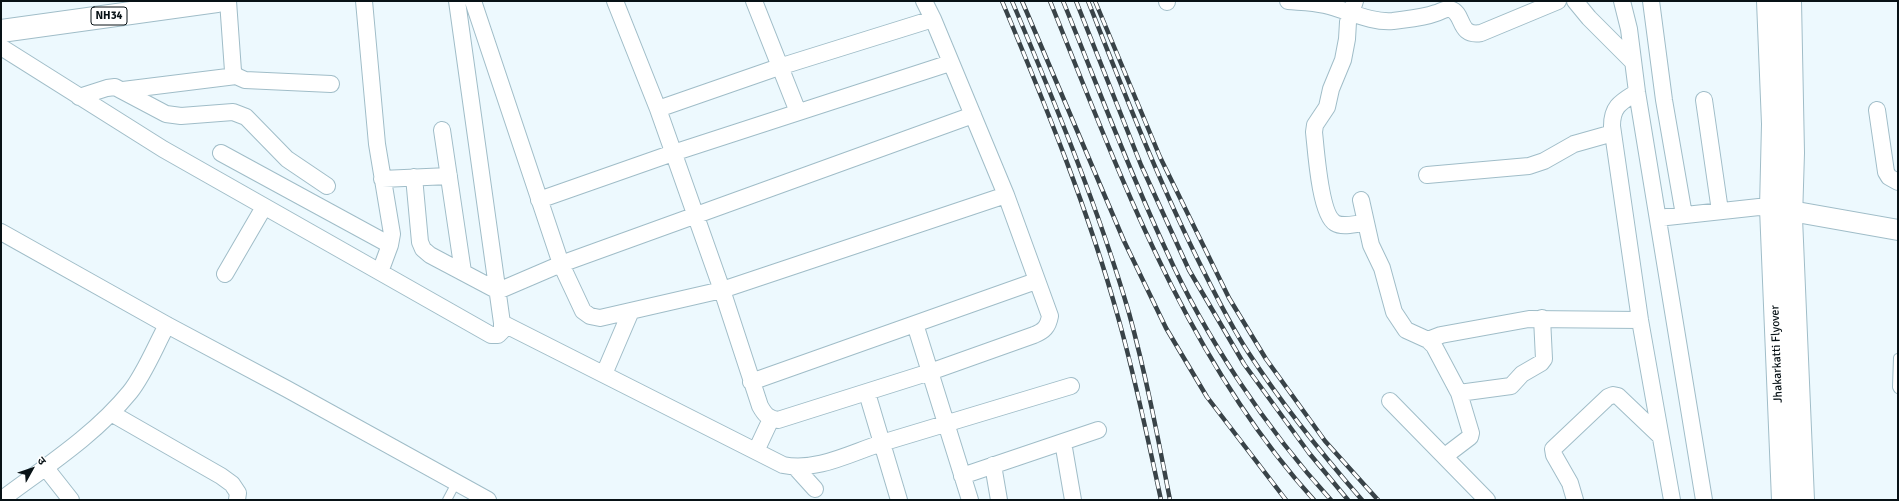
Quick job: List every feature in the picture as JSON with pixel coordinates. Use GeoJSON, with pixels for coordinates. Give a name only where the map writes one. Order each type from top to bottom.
{"type":"FeatureCollection","features":[{"type":"Feature","properties":{"kind":"main road","name":"NH34"},"geometry":{"type":"LineString","coordinates":[[1,31],[217,1]]}},
{"type":"Feature","properties":{"kind":"main road"},"geometry":{"type":"LineString","coordinates":[[1768,1],[1773,124],[1781,210]]}},
{"type":"Feature","properties":{"kind":"main road"},"geometry":{"type":"LineString","coordinates":[[1781,210],[1793,153],[1790,1]]}},
{"type":"Feature","properties":{"kind":"main road","name":"Jhakarkatti Flyover"},"geometry":{"type":"LineString","coordinates":[[1781,210],[1783,500]]}},
{"type":"Feature","properties":{"kind":"main road","name":"Jhakarkatti Flyover"},"geometry":{"type":"LineString","coordinates":[[1782,237],[1803,500]]}},
{"type":"Feature","properties":{"kind":"street"},"geometry":{"type":"LineString","coordinates":[[228,1],[233,71],[236,76]]}},
{"type":"Feature","properties":{"kind":"street"},"geometry":{"type":"LineString","coordinates":[[364,1],[377,144],[391,227],[390,245],[380,272]]}},
{"type":"Feature","properties":{"kind":"street"},"geometry":{"type":"LineString","coordinates":[[1,47],[162,149],[491,335],[498,335],[502,331],[502,323],[457,1]]}},
{"type":"Feature","properties":{"kind":"street"},"geometry":{"type":"LineString","coordinates":[[473,1],[561,264],[583,311],[590,316],[600,318],[722,290],[1006,194]]}},
{"type":"Feature","properties":{"kind":"street"},"geometry":{"type":"LineString","coordinates":[[616,1],[658,109],[722,290],[760,406],[765,415],[770,419],[778,420],[930,372],[1043,331],[1048,325],[1050,316],[1036,281],[1006,194],[950,63],[933,19],[924,1]]}},
{"type":"Feature","properties":{"kind":"street"},"geometry":{"type":"LineString","coordinates":[[754,1],[798,112]]}},
{"type":"Feature","properties":{"kind":"street"},"geometry":{"type":"LineString","coordinates":[[1288,1],[1353,6],[1375,19],[1389,21],[1428,16],[1448,9],[1453,10],[1456,13],[1466,30],[1475,34],[1481,33],[1558,1]]}},
{"type":"Feature","properties":{"kind":"street"},"geometry":{"type":"LineString","coordinates":[[1575,1],[1589,18],[1633,62]]}},
{"type":"Feature","properties":{"kind":"street"},"geometry":{"type":"LineString","coordinates":[[1622,1],[1629,29],[1637,92],[1704,500]]}},
{"type":"Feature","properties":{"kind":"street"},"geometry":{"type":"LineString","coordinates":[[1651,1],[1664,100],[1684,215]]}},
{"type":"Feature","properties":{"kind":"street"},"geometry":{"type":"LineString","coordinates":[[1353,6],[1343,60],[1331,89],[1327,107],[1315,125],[1314,132],[1320,179],[1326,211],[1330,218],[1340,225],[1366,222]]}},
{"type":"Feature","properties":{"kind":"street"},"geometry":{"type":"LineString","coordinates":[[658,109],[779,67],[933,19]]}},
{"type":"Feature","properties":{"kind":"street"},"geometry":{"type":"LineString","coordinates":[[539,200],[673,153],[950,63]]}},
{"type":"Feature","properties":{"kind":"street"},"geometry":{"type":"LineString","coordinates":[[123,90],[236,76],[245,80],[332,84]]}},
{"type":"Feature","properties":{"kind":"street"},"geometry":{"type":"LineString","coordinates":[[79,97],[115,87],[166,114],[181,116],[233,112],[240,113],[246,116],[288,159],[327,186]]}},
{"type":"Feature","properties":{"kind":"street"},"geometry":{"type":"LineString","coordinates":[[1637,92],[1622,101],[1616,108],[1612,116],[1613,134],[1640,320],[1672,500]]}},
{"type":"Feature","properties":{"kind":"street"},"geometry":{"type":"LineString","coordinates":[[1704,100],[1720,211]]}},
{"type":"Feature","properties":{"kind":"street"},"geometry":{"type":"LineString","coordinates":[[1877,110],[1886,172],[1889,177],[1898,182]]}},
{"type":"Feature","properties":{"kind":"street"},"geometry":{"type":"LineString","coordinates":[[498,291],[561,264],[695,214],[973,115]]}},
{"type":"Feature","properties":{"kind":"street"},"geometry":{"type":"LineString","coordinates":[[442,130],[464,272]]}},
{"type":"Feature","properties":{"kind":"street"},"geometry":{"type":"LineString","coordinates":[[1427,175],[1529,166],[1544,161],[1574,144],[1613,134]]}},
{"type":"Feature","properties":{"kind":"street"},"geometry":{"type":"LineString","coordinates":[[221,153],[390,245]]}},
{"type":"Feature","properties":{"kind":"street"},"geometry":{"type":"LineString","coordinates":[[382,179],[449,176]]}},
{"type":"Feature","properties":{"kind":"street"},"geometry":{"type":"LineString","coordinates":[[414,177],[420,242],[424,249],[430,255],[498,291]]}},
{"type":"Feature","properties":{"kind":"street"},"geometry":{"type":"LineString","coordinates":[[1361,200],[1371,245],[1382,268],[1398,320],[1406,330],[1428,340],[1434,346],[1459,393],[1471,433],[1467,441],[1445,456]]}},
{"type":"Feature","properties":{"kind":"street"},"geometry":{"type":"LineString","coordinates":[[225,274],[264,207]]}},
{"type":"Feature","properties":{"kind":"street"},"geometry":{"type":"LineString","coordinates":[[1658,218],[1759,207],[1898,230]]}},
{"type":"Feature","properties":{"kind":"street"},"geometry":{"type":"LineString","coordinates":[[1,232],[167,325],[287,389],[488,500]]}},
{"type":"Feature","properties":{"kind":"street"},"geometry":{"type":"LineString","coordinates":[[751,382],[1036,281]]}},
{"type":"Feature","properties":{"kind":"street"},"geometry":{"type":"LineString","coordinates":[[604,374],[631,311]]}},
{"type":"Feature","properties":{"kind":"street"},"geometry":{"type":"LineString","coordinates":[[1428,340],[1441,335],[1521,320],[1542,318],[1640,320]]}},
{"type":"Feature","properties":{"kind":"street"},"geometry":{"type":"LineString","coordinates":[[1459,393],[1511,386],[1522,374],[1541,363],[1544,359],[1542,318]]}},
{"type":"Feature","properties":{"kind":"street"},"geometry":{"type":"LineString","coordinates":[[502,323],[783,465],[796,468],[814,466],[883,442],[1071,386]]}},
{"type":"Feature","properties":{"kind":"street"},"geometry":{"type":"LineString","coordinates":[[916,324],[970,500]]}},
{"type":"Feature","properties":{"kind":"street"},"geometry":{"type":"LineString","coordinates":[[1,500],[73,446],[110,413],[131,391],[167,325]]}},
{"type":"Feature","properties":{"kind":"street"},"geometry":{"type":"LineString","coordinates":[[867,393],[883,442],[899,500]]}},
{"type":"Feature","properties":{"kind":"street"},"geometry":{"type":"LineString","coordinates":[[1575,500],[1570,484],[1554,455],[1553,449],[1608,397],[1613,395],[1618,396],[1660,436]]}},
{"type":"Feature","properties":{"kind":"street"},"geometry":{"type":"LineString","coordinates":[[1390,401],[1487,500]]}},
{"type":"Feature","properties":{"kind":"street"},"geometry":{"type":"LineString","coordinates":[[110,413],[221,476],[232,484],[238,493],[237,500]]}},
{"type":"Feature","properties":{"kind":"street"},"geometry":{"type":"LineString","coordinates":[[756,451],[770,419]]}},
{"type":"Feature","properties":{"kind":"street"},"geometry":{"type":"LineString","coordinates":[[962,476],[1098,430]]}},
{"type":"Feature","properties":{"kind":"street"},"geometry":{"type":"LineString","coordinates":[[1063,442],[1073,500]]}},
{"type":"Feature","properties":{"kind":"street"},"geometry":{"type":"LineString","coordinates":[[994,465],[999,500]]}},
{"type":"Feature","properties":{"kind":"street"},"geometry":{"type":"LineString","coordinates":[[45,467],[71,500]]}},
{"type":"Feature","properties":{"kind":"street"},"geometry":{"type":"LineString","coordinates":[[796,468],[815,489]]}},
{"type":"Feature","properties":{"kind":"lane"},"geometry":{"type":"LineString","coordinates":[[1898,358],[1896,382],[1898,389]]}},
{"type":"Feature","properties":{"kind":"lane"},"geometry":{"type":"LineString","coordinates":[[447,500],[456,483]]}},
{"type":"Feature","properties":{"kind":"railway"},"geometry":{"type":"LineString","coordinates":[[1002,1],[1065,157],[1106,277],[1130,362],[1161,500]]}},
{"type":"Feature","properties":{"kind":"railway"},"geometry":{"type":"LineString","coordinates":[[1012,1],[1075,156],[1117,273],[1141,360],[1170,500]]}},
{"type":"Feature","properties":{"kind":"railway"},"geometry":{"type":"LineString","coordinates":[[1022,1],[1124,241],[1166,328],[1207,397],[1286,500]]}},
{"type":"Feature","properties":{"kind":"railway"},"geometry":{"type":"LineString","coordinates":[[1050,1],[1131,198],[1160,263],[1193,326],[1229,387],[1269,445],[1314,500]]}},
{"type":"Feature","properties":{"kind":"railway"},"geometry":{"type":"LineString","coordinates":[[1063,1],[1139,189],[1166,250],[1199,316],[1218,349],[1261,413],[1307,473],[1331,500]]}},
{"type":"Feature","properties":{"kind":"railway"},"geometry":{"type":"LineString","coordinates":[[1076,1],[1141,165],[1189,270],[1244,364],[1309,453],[1348,500]]}},
{"type":"Feature","properties":{"kind":"railway"},"geometry":{"type":"LineString","coordinates":[[1088,1],[1142,137],[1187,237],[1230,322],[1248,352],[1288,409],[1362,500]]}},
{"type":"Feature","properties":{"kind":"railway"},"geometry":{"type":"LineString","coordinates":[[1095,1],[1160,157],[1229,298],[1266,359],[1325,441],[1378,500]]}}]}
